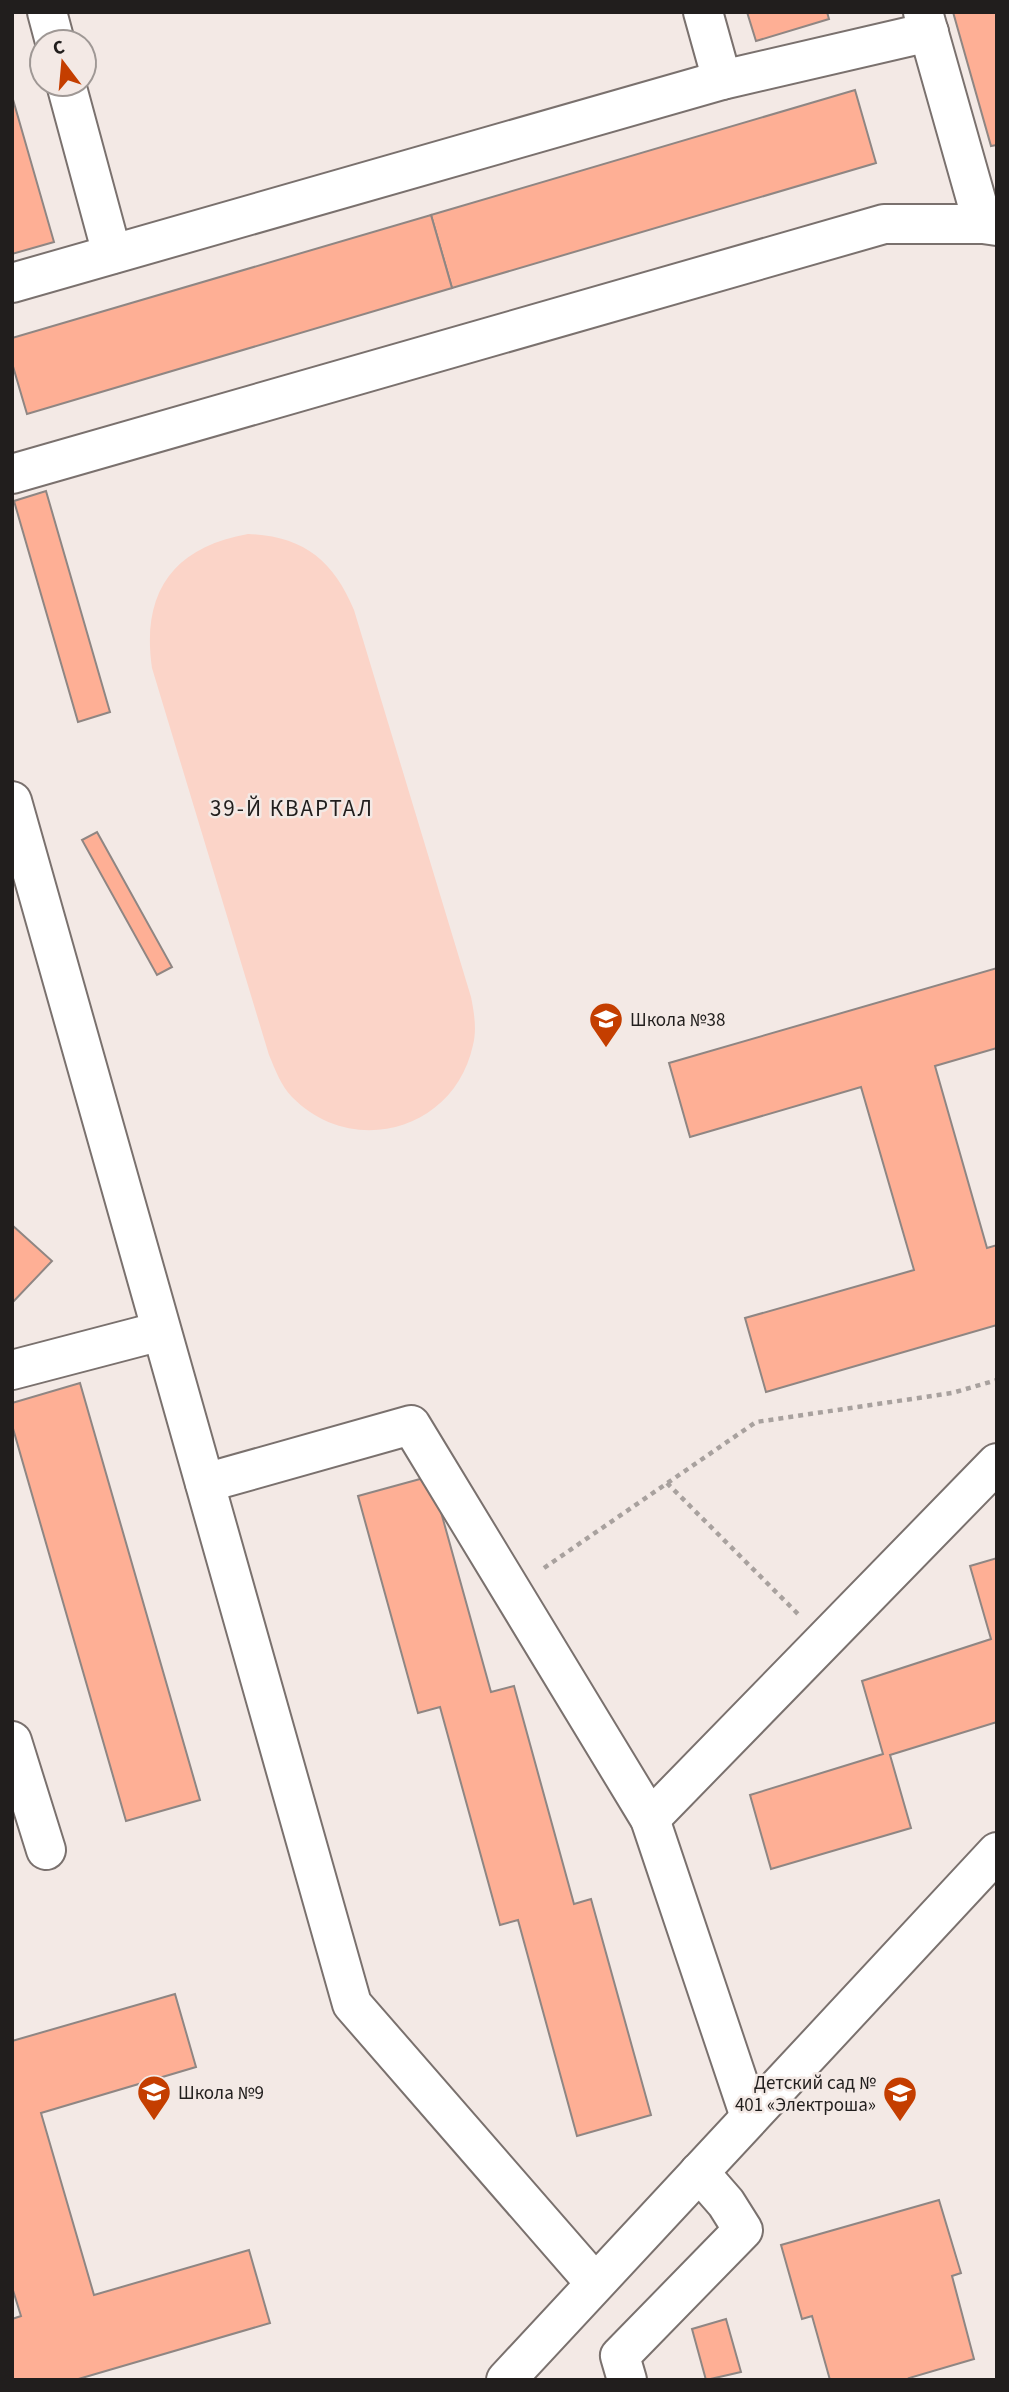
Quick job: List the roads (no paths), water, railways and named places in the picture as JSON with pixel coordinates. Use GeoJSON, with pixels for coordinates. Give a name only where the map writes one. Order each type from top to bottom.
{"type":"FeatureCollection","features":[{"type":"Feature","properties":{"kind":"street"},"geometry":{"type":"LineString","coordinates":[[704,12],[722,80]]}},
{"type":"Feature","properties":{"kind":"street"},"geometry":{"type":"LineString","coordinates":[[12,284],[926,22],[990,225],[884,224],[12,474]]}},
{"type":"Feature","properties":{"kind":"street"},"geometry":{"type":"LineString","coordinates":[[70,98],[112,254]]}},
{"type":"Feature","properties":{"kind":"street"},"geometry":{"type":"LineString","coordinates":[[12,801],[352,2004],[595,2283]]}},
{"type":"Feature","properties":{"kind":"street"},"geometry":{"type":"LineString","coordinates":[[12,1370],[161,1331]]}},
{"type":"Feature","properties":{"kind":"street"},"geometry":{"type":"LineString","coordinates":[[205,1483],[411,1425],[650,1819],[750,2117]]}},
{"type":"Feature","properties":{"kind":"street"},"geometry":{"type":"LineString","coordinates":[[650,1819],[997,1463]]}},
{"type":"Feature","properties":{"kind":"street"},"geometry":{"type":"LineString","coordinates":[[12,1741],[46,1850]]}},
{"type":"Feature","properties":{"kind":"street"},"geometry":{"type":"LineString","coordinates":[[506,2380],[997,1852]]}},
{"type":"Feature","properties":{"kind":"street"},"geometry":{"type":"LineString","coordinates":[[626,2380],[620,2356],[743,2230],[726,2203],[699,2172]]}},
{"type":"Feature","properties":{"kind":"place","name":"Школа №38"},"geometry":{"type":"Point","coordinates":[606,1049]}},
{"type":"Feature","properties":{"kind":"place","name":"Школа №9"},"geometry":{"type":"Point","coordinates":[154,2122]}},
{"type":"Feature","properties":{"kind":"place","name":"Детский сад № 401 «Электроша»"},"geometry":{"type":"Point","coordinates":[900,2123]}},
{"type":"Feature","properties":{"kind":"district","name":"39-Й КВАРТАЛ"},"geometry":{"type":"Point","coordinates":[292,808]}}]}
